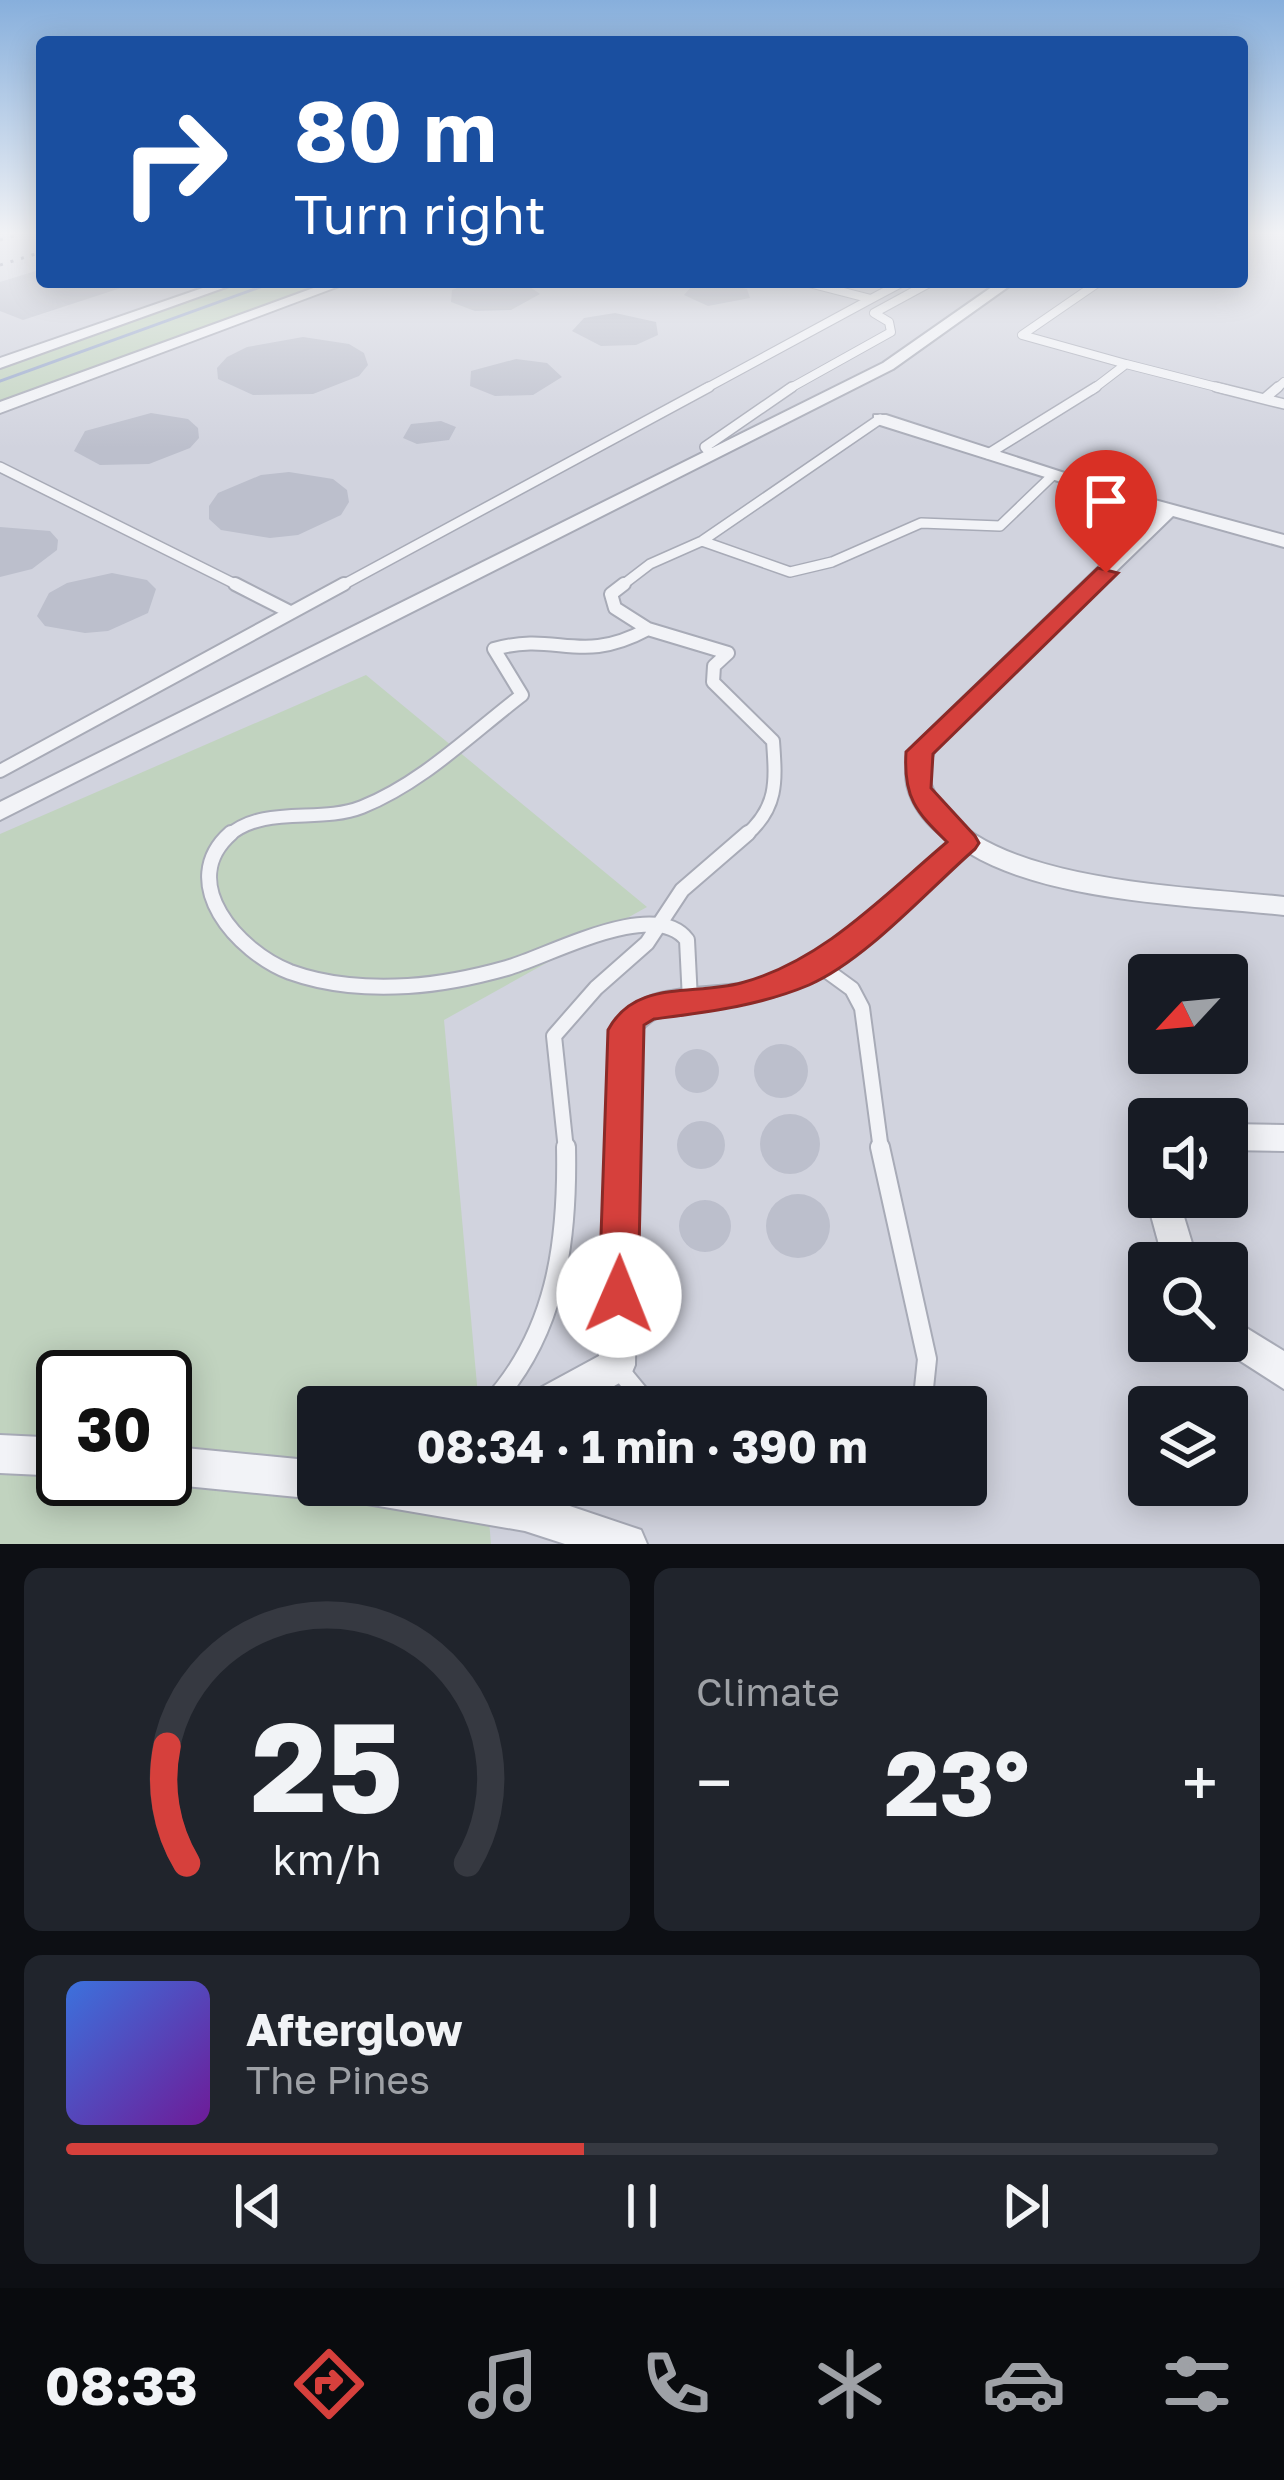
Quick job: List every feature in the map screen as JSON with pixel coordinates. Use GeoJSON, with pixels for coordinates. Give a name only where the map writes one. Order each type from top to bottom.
{"type":"FeatureCollection","features":[{"type":"Feature","properties":{"kind":"street"},"geometry":{"type":"LineString","coordinates":[[0,363],[170,304]]}},
{"type":"Feature","properties":{"kind":"street"},"geometry":{"type":"LineString","coordinates":[[0,408],[284,304]]}},
{"type":"Feature","properties":{"kind":"street"},"geometry":{"type":"LineString","coordinates":[[0,812],[888,366],[976,304]]}},
{"type":"Feature","properties":{"kind":"street"},"geometry":{"type":"LineString","coordinates":[[880,419],[1053,476],[1281,536]]}},
{"type":"Feature","properties":{"kind":"street"},"geometry":{"type":"LineString","coordinates":[[1170,509],[920,752],[917,788],[927,807],[965,843],[1032,869],[1284,906]]}},
{"type":"Feature","properties":{"kind":"street"},"geometry":{"type":"LineString","coordinates":[[580,1386],[617,1365],[625,1030],[646,1007],[769,988],[818,964],[965,843]]}},
{"type":"Feature","properties":{"kind":"street"},"geometry":{"type":"LineString","coordinates":[[1248,1137],[1284,1138]]}},
{"type":"Feature","properties":{"kind":"street"},"geometry":{"type":"LineString","coordinates":[[1248,1347],[1284,1372]]}},
{"type":"Feature","properties":{"kind":"street"},"geometry":{"type":"LineString","coordinates":[[0,1454],[36,1456]]}},
{"type":"Feature","properties":{"kind":"street"},"geometry":{"type":"LineString","coordinates":[[192,1468],[297,1478]]}},
{"type":"Feature","properties":{"kind":"street"},"geometry":{"type":"LineString","coordinates":[[533,1506],[627,1544]]}},
{"type":"Feature","properties":{"kind":"lane"},"geometry":{"type":"LineString","coordinates":[[0,771],[862,304]]}},
{"type":"Feature","properties":{"kind":"lane"},"geometry":{"type":"LineString","coordinates":[[711,454],[705,447],[735,422],[891,332],[889,322],[874,313],[890,304]]}},
{"type":"Feature","properties":{"kind":"lane"},"geometry":{"type":"LineString","coordinates":[[1067,304],[1022,335],[1284,404]]}},
{"type":"Feature","properties":{"kind":"lane"},"geometry":{"type":"LineString","coordinates":[[988,454],[1052,418],[1126,364]]}},
{"type":"Feature","properties":{"kind":"lane"},"geometry":{"type":"LineString","coordinates":[[1264,399],[1284,382]]}},
{"type":"Feature","properties":{"kind":"lane"},"geometry":{"type":"LineString","coordinates":[[505,1386],[528,1358],[554,1284],[570,1191],[568,1114],[554,1036],[661,924],[682,890],[764,820],[777,788],[773,741],[713,682],[714,666],[728,653],[621,617],[612,607],[611,594],[650,564],[702,542],[880,419]]}},
{"type":"Feature","properties":{"kind":"lane"},"geometry":{"type":"LineString","coordinates":[[0,466],[290,612]]}},
{"type":"Feature","properties":{"kind":"lane"},"geometry":{"type":"LineString","coordinates":[[702,542],[768,566],[808,569],[921,523],[1000,526],[1053,476]]}},
{"type":"Feature","properties":{"kind":"lane"},"geometry":{"type":"LineString","coordinates":[[648,629],[600,652],[573,653],[527,638],[494,649],[522,695],[360,809],[246,823],[219,843],[206,874],[217,911],[246,944],[292,972],[336,983],[422,986],[469,978],[613,933],[661,924],[679,929],[692,947],[690,1001]]}},
{"type":"Feature","properties":{"kind":"lane"},"geometry":{"type":"LineString","coordinates":[[818,964],[852,989],[862,1008],[878,1136],[927,1358],[924,1386]]}},
{"type":"Feature","properties":{"kind":"lane"},"geometry":{"type":"LineString","coordinates":[[617,1365],[628,1386]]}},
{"type":"Feature","properties":{"kind":"shaded area"},"geometry":{"type":"Polygon","coordinates":[[[0,304],[226,304],[0,385],[0,304]]]}},
{"type":"Feature","properties":{"kind":"shaded area"},"geometry":{"type":"Polygon","coordinates":[[[254,304],[1284,304],[1284,1544],[345,1544],[40,1506],[192,1506],[192,1350],[36,1350],[36,1505],[0,1501],[0,397],[254,304]]]}},
{"type":"Feature","properties":{"kind":"green space"},"geometry":{"type":"Polygon","coordinates":[[[179,304],[269,304],[0,402],[0,367],[179,304]]]}},
{"type":"Feature","properties":{"kind":"green space"},"geometry":{"type":"Polygon","coordinates":[[[366,675],[647,907],[444,1020],[477,1386],[297,1386],[297,1506],[488,1506],[491,1544],[0,1544],[0,834],[366,675]]]}},
{"type":"Feature","properties":{"kind":"building"},"geometry":{"type":"Polygon","coordinates":[[[0,304],[72,304],[23,320],[0,311],[0,304]]]}},
{"type":"Feature","properties":{"kind":"building"},"geometry":{"type":"Polygon","coordinates":[[[456,304],[522,304],[511,310],[475,311],[456,304]]]}},
{"type":"Feature","properties":{"kind":"building"},"geometry":{"type":"Polygon","coordinates":[[[615,313],[656,322],[658,335],[636,345],[601,346],[572,331],[584,318],[615,313]]]}},
{"type":"Feature","properties":{"kind":"building"},"geometry":{"type":"Polygon","coordinates":[[[303,337],[349,344],[364,353],[368,365],[359,376],[313,394],[253,395],[218,379],[217,368],[247,347],[303,337]]]}},
{"type":"Feature","properties":{"kind":"building"},"geometry":{"type":"Polygon","coordinates":[[[516,359],[547,363],[562,377],[533,395],[495,396],[470,386],[471,371],[516,359]]]}},
{"type":"Feature","properties":{"kind":"building"},"geometry":{"type":"Polygon","coordinates":[[[151,413],[188,419],[198,428],[199,438],[190,448],[149,464],[100,465],[74,451],[85,431],[151,413]]]}},
{"type":"Feature","properties":{"kind":"building"},"geometry":{"type":"Polygon","coordinates":[[[441,421],[456,427],[449,440],[417,444],[403,438],[411,424],[441,421]]]}},
{"type":"Feature","properties":{"kind":"building"},"geometry":{"type":"Polygon","coordinates":[[[289,472],[333,479],[347,490],[349,502],[341,515],[298,535],[270,538],[221,530],[209,519],[209,506],[218,493],[261,475],[289,472]]]}},
{"type":"Feature","properties":{"kind":"building"},"geometry":{"type":"Polygon","coordinates":[[[0,527],[50,531],[58,540],[57,550],[32,569],[0,577],[0,527]]]}},
{"type":"Feature","properties":{"kind":"building"},"geometry":{"type":"Polygon","coordinates":[[[112,573],[147,580],[156,589],[148,613],[108,631],[85,633],[45,626],[37,616],[49,593],[67,583],[112,573]]]}},
{"type":"Feature","properties":{"kind":"building"},"geometry":{"type":"Polygon","coordinates":[[[781,1044],[800,1052],[808,1071],[800,1090],[781,1098],[762,1090],[754,1071],[762,1052],[781,1044]]]}},
{"type":"Feature","properties":{"kind":"building"},"geometry":{"type":"Polygon","coordinates":[[[697,1049],[712,1056],[719,1071],[712,1086],[697,1093],[682,1086],[675,1071],[682,1056],[697,1049]]]}},
{"type":"Feature","properties":{"kind":"building"},"geometry":{"type":"Polygon","coordinates":[[[790,1114],[811,1123],[820,1144],[811,1165],[790,1174],[769,1165],[760,1144],[769,1123],[790,1114]]]}},
{"type":"Feature","properties":{"kind":"building"},"geometry":{"type":"Polygon","coordinates":[[[701,1121],[718,1128],[725,1145],[718,1162],[701,1169],[684,1162],[677,1145],[684,1128],[701,1121]]]}},
{"type":"Feature","properties":{"kind":"building"},"geometry":{"type":"Polygon","coordinates":[[[798,1194],[821,1203],[830,1226],[821,1249],[798,1258],[775,1249],[766,1226],[775,1203],[798,1194]]]}},
{"type":"Feature","properties":{"kind":"building"},"geometry":{"type":"Polygon","coordinates":[[[705,1200],[723,1208],[731,1226],[723,1244],[705,1252],[687,1244],[679,1226],[687,1208],[705,1200]]]}},
{"type":"Feature","properties":{"kind":"waterway"},"geometry":{"type":"LineString","coordinates":[[0,381],[213,304]]}},
{"type":"Feature","properties":{"kind":"route"},"geometry":{"type":"LineString","coordinates":[[619,1295],[625,1030],[632,1017],[646,1007],[738,996],[801,975],[838,952],[965,843],[927,807],[917,788],[915,768],[920,752],[1106,573]]}}]}
